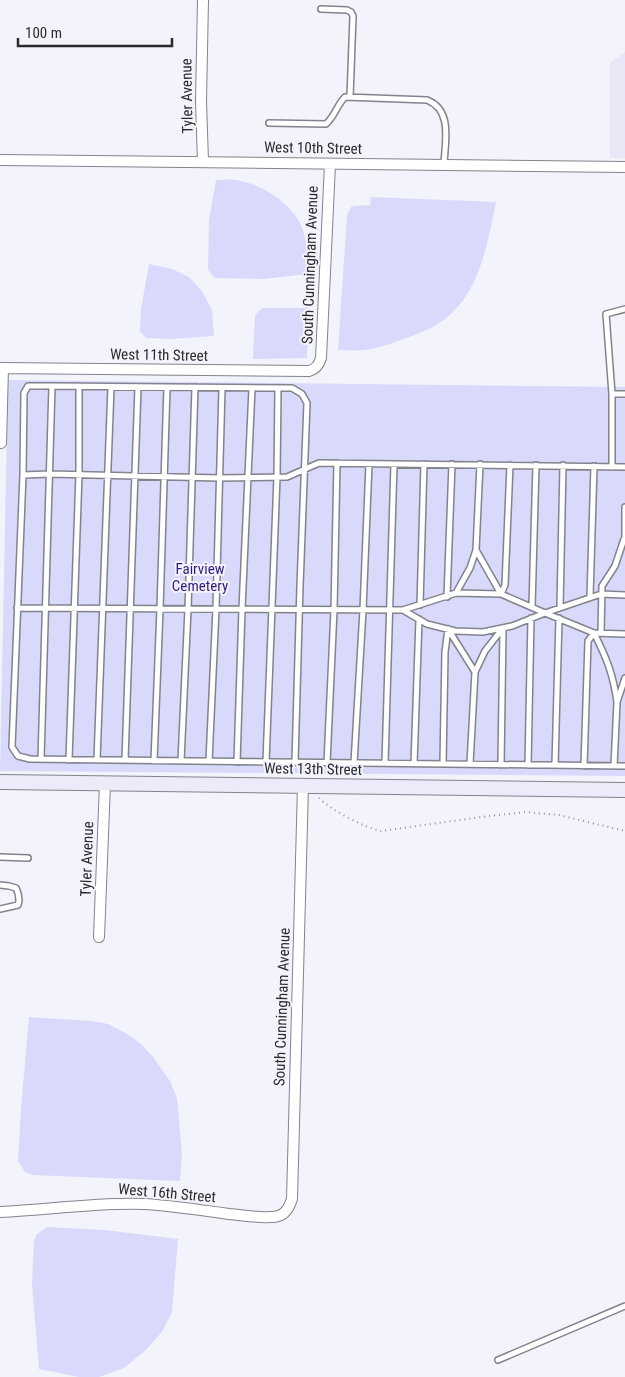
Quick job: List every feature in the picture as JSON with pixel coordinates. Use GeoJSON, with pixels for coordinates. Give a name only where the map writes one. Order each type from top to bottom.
{"type":"FeatureCollection","features":[{"type":"Feature","properties":{"kind":"street","name":"Tyler Avenue"},"geometry":{"type":"LineString","coordinates":[[203,0],[201,101],[204,162]]}},
{"type":"Feature","properties":{"kind":"street","name":"West 10th Street"},"geometry":{"type":"LineString","coordinates":[[0,160],[625,167]]}},
{"type":"Feature","properties":{"kind":"street","name":"South Cunningham Avenue"},"geometry":{"type":"LineString","coordinates":[[317,367],[321,358],[330,164]]}},
{"type":"Feature","properties":{"kind":"street","name":"West 11th Street"},"geometry":{"type":"LineString","coordinates":[[1,368],[309,371],[317,367]]}},
{"type":"Feature","properties":{"kind":"street"},"geometry":{"type":"LineString","coordinates":[[1,368],[1,443]]}},
{"type":"Feature","properties":{"kind":"street","name":"West 13th Street"},"geometry":{"type":"LineString","coordinates":[[0,782],[303,788],[625,790]]}},
{"type":"Feature","properties":{"kind":"street","name":"Tyler Avenue"},"geometry":{"type":"LineString","coordinates":[[99,937],[104,783]]}},
{"type":"Feature","properties":{"kind":"street","name":"South Cunningham Avenue"},"geometry":{"type":"LineString","coordinates":[[272,1217],[284,1214],[292,1200],[303,788]]}},
{"type":"Feature","properties":{"kind":"street","name":"West 16th Street"},"geometry":{"type":"LineString","coordinates":[[0,1212],[119,1203],[148,1204],[254,1217],[272,1217]]}},
{"type":"Feature","properties":{"kind":"lane"},"geometry":{"type":"LineString","coordinates":[[322,9],[347,10],[353,16],[350,97]]}},
{"type":"Feature","properties":{"kind":"lane"},"geometry":{"type":"LineString","coordinates":[[269,123],[326,124],[341,100],[345,97],[427,100],[433,102],[441,110],[446,122],[444,164]]}},
{"type":"Feature","properties":{"kind":"lane"},"geometry":{"type":"LineString","coordinates":[[612,466],[612,394],[606,314],[625,310]]}},
{"type":"Feature","properties":{"kind":"lane"},"geometry":{"type":"LineString","coordinates":[[295,762],[304,470],[308,403],[302,394],[292,388],[28,386],[24,393],[23,475],[12,747],[18,756],[30,759],[69,760],[625,766]]}},
{"type":"Feature","properties":{"kind":"lane"},"geometry":{"type":"LineString","coordinates":[[41,759],[52,386]]}},
{"type":"Feature","properties":{"kind":"lane"},"geometry":{"type":"LineString","coordinates":[[69,760],[79,474],[79,386]]}},
{"type":"Feature","properties":{"kind":"lane"},"geometry":{"type":"LineString","coordinates":[[97,760],[111,387]]}},
{"type":"Feature","properties":{"kind":"lane"},"geometry":{"type":"LineString","coordinates":[[125,760],[138,387]]}},
{"type":"Feature","properties":{"kind":"lane"},"geometry":{"type":"LineString","coordinates":[[154,761],[167,387]]}},
{"type":"Feature","properties":{"kind":"lane"},"geometry":{"type":"LineString","coordinates":[[181,761],[195,387]]}},
{"type":"Feature","properties":{"kind":"lane"},"geometry":{"type":"LineString","coordinates":[[209,761],[216,609],[222,388]]}},
{"type":"Feature","properties":{"kind":"lane"},"geometry":{"type":"LineString","coordinates":[[237,762],[252,388]]}},
{"type":"Feature","properties":{"kind":"lane"},"geometry":{"type":"LineString","coordinates":[[266,762],[277,477],[278,388]]}},
{"type":"Feature","properties":{"kind":"lane"},"geometry":{"type":"LineString","coordinates":[[612,394],[625,394]]}},
{"type":"Feature","properties":{"kind":"lane"},"geometry":{"type":"LineString","coordinates":[[23,475],[79,474],[219,478],[287,477],[319,463],[625,466]]}},
{"type":"Feature","properties":{"kind":"lane"},"geometry":{"type":"LineString","coordinates":[[326,763],[334,610],[337,463]]}},
{"type":"Feature","properties":{"kind":"lane"},"geometry":{"type":"LineString","coordinates":[[354,763],[369,464]]}},
{"type":"Feature","properties":{"kind":"lane"},"geometry":{"type":"LineString","coordinates":[[385,764],[394,464]]}},
{"type":"Feature","properties":{"kind":"lane"},"geometry":{"type":"LineString","coordinates":[[420,605],[424,464]]}},
{"type":"Feature","properties":{"kind":"lane"},"geometry":{"type":"LineString","coordinates":[[447,597],[452,464]]}},
{"type":"Feature","properties":{"kind":"lane"},"geometry":{"type":"LineString","coordinates":[[456,593],[470,568],[476,550],[480,464]]}},
{"type":"Feature","properties":{"kind":"lane"},"geometry":{"type":"LineString","coordinates":[[500,594],[505,585],[510,465]]}},
{"type":"Feature","properties":{"kind":"lane"},"geometry":{"type":"LineString","coordinates":[[532,607],[536,465]]}},
{"type":"Feature","properties":{"kind":"lane"},"geometry":{"type":"LineString","coordinates":[[560,607],[563,466]]}},
{"type":"Feature","properties":{"kind":"lane"},"geometry":{"type":"LineString","coordinates":[[590,597],[594,466]]}},
{"type":"Feature","properties":{"kind":"lane"},"geometry":{"type":"LineString","coordinates":[[601,633],[602,586],[615,566],[625,540],[625,506]]}},
{"type":"Feature","properties":{"kind":"lane"},"geometry":{"type":"LineString","coordinates":[[476,550],[500,594]]}},
{"type":"Feature","properties":{"kind":"lane"},"geometry":{"type":"LineString","coordinates":[[17,608],[403,610],[456,593],[500,594],[594,633],[625,634]]}},
{"type":"Feature","properties":{"kind":"lane"},"geometry":{"type":"LineString","coordinates":[[403,610],[427,624],[455,631],[484,632],[512,626],[560,607],[601,594],[625,594]]}},
{"type":"Feature","properties":{"kind":"lane"},"geometry":{"type":"LineString","coordinates":[[528,765],[530,618]]}},
{"type":"Feature","properties":{"kind":"lane"},"geometry":{"type":"LineString","coordinates":[[555,765],[558,618]]}},
{"type":"Feature","properties":{"kind":"lane"},"geometry":{"type":"LineString","coordinates":[[414,764],[419,620]]}},
{"type":"Feature","properties":{"kind":"lane"},"geometry":{"type":"LineString","coordinates":[[470,764],[475,672],[485,651],[503,628]]}},
{"type":"Feature","properties":{"kind":"lane"},"geometry":{"type":"LineString","coordinates":[[500,765],[503,628]]}},
{"type":"Feature","properties":{"kind":"lane"},"geometry":{"type":"LineString","coordinates":[[448,629],[475,672]]}},
{"type":"Feature","properties":{"kind":"lane"},"geometry":{"type":"LineString","coordinates":[[443,764],[445,652],[448,629]]}},
{"type":"Feature","properties":{"kind":"lane"},"geometry":{"type":"LineString","coordinates":[[594,633],[606,657],[613,679],[617,702],[614,766]]}},
{"type":"Feature","properties":{"kind":"lane"},"geometry":{"type":"LineString","coordinates":[[584,766],[588,640],[594,633]]}},
{"type":"Feature","properties":{"kind":"lane"},"geometry":{"type":"LineString","coordinates":[[617,702],[625,678]]}},
{"type":"Feature","properties":{"kind":"lane"},"geometry":{"type":"LineString","coordinates":[[0,857],[28,858]]}},
{"type":"Feature","properties":{"kind":"lane"},"geometry":{"type":"LineString","coordinates":[[0,885],[16,888],[19,893],[18,905],[0,909]]}},
{"type":"Feature","properties":{"kind":"lane"},"geometry":{"type":"LineString","coordinates":[[498,1360],[625,1306]]}},
{"type":"Feature","properties":{"kind":"path"},"geometry":{"type":"LineString","coordinates":[[303,788],[333,809],[371,829],[381,831],[532,812],[559,815],[625,832]]}},
{"type":"Feature","properties":{"kind":"shaded area"},"geometry":{"type":"Polygon","coordinates":[[[625,52],[625,158],[610,158],[610,63],[625,52]]]}},
{"type":"Feature","properties":{"kind":"green space"},"geometry":{"type":"Polygon","coordinates":[[[216,180],[235,180],[255,185],[274,196],[291,210],[298,219],[304,233],[307,251],[307,274],[264,279],[215,278],[208,270],[209,220],[216,180]]]}},
{"type":"Feature","properties":{"kind":"green space"},"geometry":{"type":"Polygon","coordinates":[[[371,197],[496,202],[481,265],[475,280],[458,307],[439,323],[412,336],[365,350],[338,350],[347,215],[351,207],[370,205],[371,197]]]}},
{"type":"Feature","properties":{"kind":"green space"},"geometry":{"type":"Polygon","coordinates":[[[149,264],[172,269],[189,277],[202,291],[212,310],[214,336],[171,339],[146,338],[140,331],[141,309],[149,264]]]}},
{"type":"Feature","properties":{"kind":"green space"},"geometry":{"type":"Polygon","coordinates":[[[262,308],[309,308],[307,358],[253,359],[255,315],[262,308]]]}},
{"type":"Feature","properties":{"kind":"green space","name":"Fairview Cemetery"},"geometry":{"type":"Polygon","coordinates":[[[8,380],[625,387],[625,776],[0,771],[8,380]]]}},
{"type":"Feature","properties":{"kind":"green space"},"geometry":{"type":"Polygon","coordinates":[[[29,1017],[108,1024],[141,1044],[153,1057],[170,1081],[177,1098],[182,1155],[180,1181],[32,1175],[25,1172],[18,1161],[29,1017]]]}},
{"type":"Feature","properties":{"kind":"green space"},"geometry":{"type":"Polygon","coordinates":[[[47,1227],[105,1230],[178,1239],[172,1312],[162,1332],[145,1351],[124,1368],[99,1377],[79,1377],[39,1369],[32,1284],[34,1241],[37,1234],[47,1227]]]}}]}
